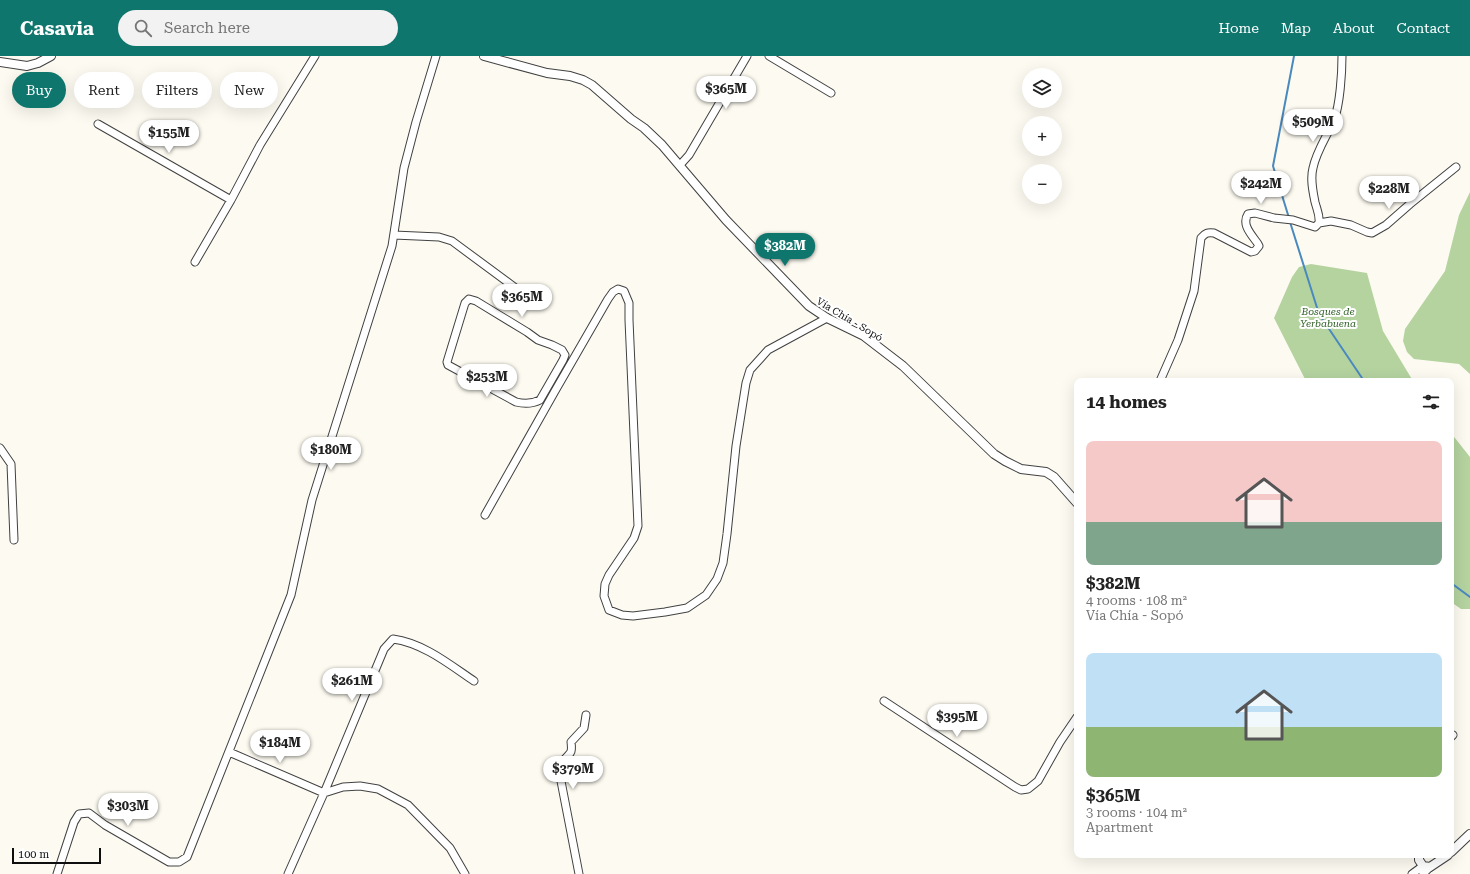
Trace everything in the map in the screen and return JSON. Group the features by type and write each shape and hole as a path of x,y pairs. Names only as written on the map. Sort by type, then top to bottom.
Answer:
{"street":[{"path":"0,62 27,66 38,63 51,56"},
{"path":"195,262 231,200 260,145 315,56"},
{"path":"57,874 74,822 79,814 84,813 88,813 105,825 169,862 179,862 186,858 291,595 312,500 392,246 404,168 436,56"},
{"name":"Vía Chía - Sopó","path":"484,56 547,73 570,76 583,80 592,85 631,119 644,128 680,165 704,195 809,306 827,318 864,336 903,366 994,454 1021,469 1046,472 1054,477 1074,500"},
{"path":"680,165 689,155 748,56"},
{"path":"769,56 830,93"},
{"path":"1319,223 1319,215 1315,202 1312,169 1314,161 1334,119 1338,106 1342,56"},
{"path":"98,124 231,200"},
{"path":"1161,378 1178,340 1194,291 1201,238 1208,232 1214,233 1251,252 1258,248 1258,244 1245,224 1245,219 1248,214 1255,213 1274,218 1293,220 1315,226 1319,223 1331,221 1351,225 1372,233 1386,225 1456,167"},
{"path":"394,235 439,237 452,241 525,295"},
{"path":"485,515 613,292 618,289 624,291 629,303 638,526 634,538 609,575 605,584 604,596 609,610 622,615 633,616 688,608 706,595 717,579 723,563 736,446 746,383 750,370 768,350 827,318"},
{"path":"469,299 476,301 538,340 562,350 565,355 547,386 540,400 534,403 521,404 448,365 447,362 465,303 469,299"},
{"path":"547,386 555,391"},
{"path":"0,448 11,464 14,540"},
{"path":"288,874 324,793 384,649 393,639 406,640 427,650 474,681"},
{"path":"884,701 1021,790 1028,789 1038,781 1060,742 1074,721"},
{"path":"579,874 560,776 563,761 570,755 572,742 584,728 586,715"},
{"path":"229,752 324,793 343,787 360,786 378,789 408,805 450,848 465,874"},
{"path":"1454,850 1468,839"},
{"path":"1419,858 1425,869"},
{"path":"1412,874 1425,869 1443,858"}],"green space":[{"path":"1470,192 1470,374 1459,364 1414,359 1407,352 1403,341 1405,329 1445,271 1459,215"},
{"name":"Bosques de Yerbabuena","path":"1311,264 1367,273 1383,331 1411,378 1304,378 1274,318 1292,277 1299,267"},
{"path":"1454,437 1470,457 1470,609 1461,609 1454,604"}],"waterway":[{"path":"1289,218 1273,166 1294,56"},
{"path":"1290,222 1319,314 1362,378"},
{"path":"1454,585 1470,597"}]}
